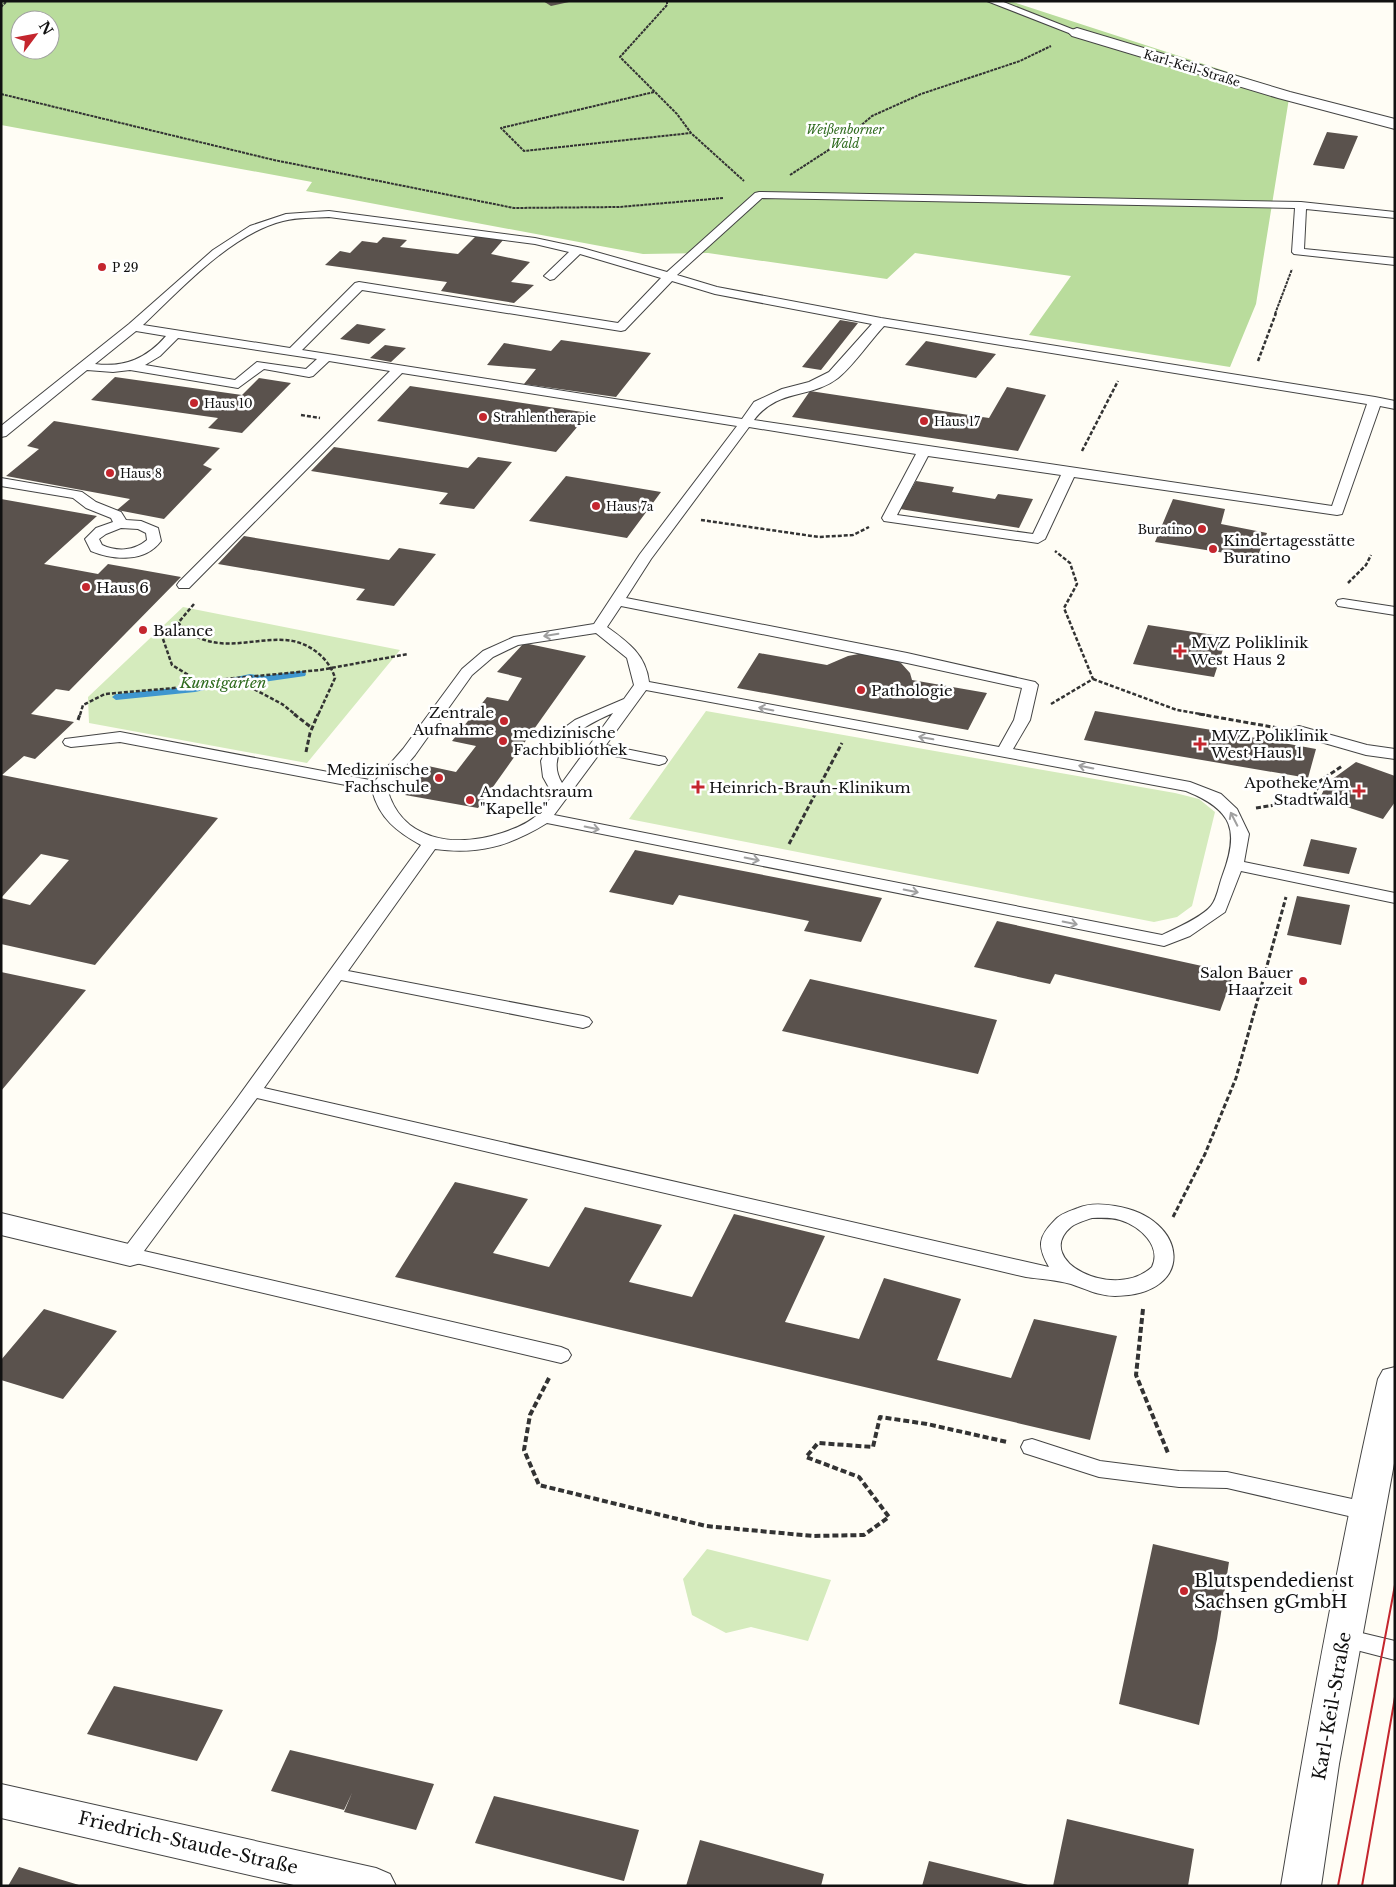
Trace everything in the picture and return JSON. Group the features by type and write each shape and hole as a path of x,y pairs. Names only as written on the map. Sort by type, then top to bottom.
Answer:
{"street":[{"name":"Karl-Keil-Straße","path":"1077,33 1301,100 1395,124"},
{"path":"1,1224 130,1255"},
{"name":"Karl-Keil-Straße","path":"1301,1886 1320,1764 1345,1638 1366,1511 1395,1379"},
{"name":"Friedrich-Staude-Straße","path":"1,1800 376,1886"}],"lane":[{"name":"Karl-Keil-Straße","path":"992,1 1077,33"},
{"path":"293,352 359,286 621,327 668,278 738,211 759,195 1301,205 1395,215"},
{"path":"1301,205 1298,252 1395,262"},
{"path":"3,438 177,287 240,236 272,221 298,215 328,214 534,241 578,250 668,278 763,295 881,322 1395,405"},
{"path":"550,276 578,250"},
{"path":"599,628 645,557 759,405 787,392 814,385 833,375 881,322"},
{"path":"133,327 924,451 1337,511 1375,401"},
{"path":"134,367 163,348 175,334"},
{"path":"85,366 108,370 134,367 238,384 261,365 309,373 327,357"},
{"path":"184,585 400,368"},
{"path":"924,451 889,518 1038,539 1069,473"},
{"path":"1,482 77,495 91,505 116,516 121,524"},
{"path":"1345,596 1395,611"},
{"path":"617,600 898,656 1030,685 1022,720 1004,752"},
{"path":"599,628 634,655 641,676 642,686 544,818 519,833 486,844 460,846 431,843 406,830 390,816 382,802 379,787 409,752 467,672 488,654 514,641 599,628"},
{"path":"544,818 1164,941 1184,932 1219,908 1235,866 1241,834 1231,812 1215,797 1190,787 642,686"},
{"path":"561,795 552,784 549,766 552,751 577,723 605,709 630,702"},
{"path":"1299,731 1366,750 1395,754"},
{"path":"71,742 120,737 379,787"},
{"path":"596,748 660,760"},
{"path":"431,843 252,1092 130,1255 561,1355"},
{"path":"1235,866 1395,898"},
{"path":"337,974 583,1022"},
{"path":"252,1092 1026,1270 1071,1278 1100,1289 1128,1289 1145,1284 1158,1274 1166,1254 1160,1236 1132,1216 1109,1211 1090,1211 1075,1215 1063,1222 1052,1234 1050,1244 1053,1258 1071,1278"},
{"path":"1032,1448 1098,1468 1179,1479 1227,1480 1366,1511"},
{"path":"1345,1638 1395,1651"}],"path":[{"path":"1,7 7,1"},
{"path":"667,1 667,5 620,57 677,114 691,133 759,195"},
{"path":"1,94 274,160 514,208 619,207 759,195 844,140 872,116 921,94 1020,61 1077,33"},
{"path":"654,92 501,128 524,151 691,133"},
{"path":"1251,382 1298,252"},
{"path":"1069,473 1129,361"},
{"path":"676,516 819,537 853,535 889,518"},
{"path":"1038,539 1070,563 1076,584 1064,608 1093,679 1177,710 1299,731"},
{"path":"1345,596 1347,584 1366,565 1371,555"},
{"path":"194,604 178,623 183,629 200,638 219,643 242,644 277,640 296,642 316,652 332,668 334,678 331,690 312,728 307,748 309,772"},
{"path":"163,639 172,665 203,684"},
{"path":"71,742 83,705 105,694 332,668 408,654"},
{"path":"232,678 282,704 312,728"},
{"path":"1022,720 1093,679"},
{"path":"779,865 851,726"},
{"path":"1231,812 1313,799 1320,781 1366,750"},
{"path":"1160,1236 1173,1217 1205,1154 1236,1078 1290,877"},
{"path":"1145,1284 1142,1341 1136,1375 1179,1479"},
{"path":"561,1355 530,1415 524,1450 539,1485 706,1526 813,1536 864,1535 889,1517 859,1477 806,1457 818,1443 873,1447 880,1417 927,1424 1032,1448"}],"green space":[{"name":"Weißenborner Wald","path":"1,1 1010,1 1290,92 1256,304 1230,367 1029,335 1071,276 915,253 887,279 708,253 643,254 306,191 312,182 1,125"},
{"name":"Kunstgarten","path":"183,607 400,650 307,763 89,723 88,697"},
{"path":"706,711 1175,793 1199,799 1215,812 1192,906 1177,917 1154,922 629,819"},
{"path":"707,1549 831,1580 808,1641 751,1627 726,1633 692,1615 683,1579"}],"building":[{"path":"543,1 569,1 569,2 551,6"},
{"path":"1327,132 1358,136 1344,169 1313,165"},
{"path":"476,236 504,239 491,254 530,262 511,282 534,285 514,303 441,291 447,282 325,265 340,251 350,253 362,241 377,243 383,237 407,240 400,247 458,254"},
{"path":"840,320 858,323 821,370 802,367"},
{"path":"357,324 386,329 369,344 340,339"},
{"path":"561,340 651,353 616,397 524,384 536,369 487,365 504,343 551,351"},
{"path":"926,341 996,354 976,378 905,365"},
{"path":"385,345 406,348 391,362 370,358"},
{"name":"Haus 10","path":"115,377 242,395 259,378 291,383 242,433 208,428 218,418 91,400"},
{"name":"Strahlentherapie","path":"410,386 589,413 556,452 377,421"},
{"name":"Haus 17","path":"1007,387 1046,395 1018,451 792,417 810,391 989,418"},
{"name":"Haus 8","path":"54,421 220,448 203,465 212,469 164,519 117,510 130,499 6,476 39,449 27,446"},
{"path":"334,447 468,468 478,457 512,462 474,509 439,504 448,493 311,471"},
{"name":"Haus 7a","path":"566,476 661,492 627,538 529,521"},
{"path":"916,481 954,487 952,492 995,499 998,494 1033,499 1019,528 900,509"},
{"path":"1,499 97,516 44,564 98,574 108,564 181,577 69,691 56,689 31,714 74,722 35,759 24,756 2,775 218,818 95,965 1,944 1,898","holes":["41,854 69,860 30,905 1,898"]},
{"name":"Buratino","path":"1173,499 1225,509 1221,524 1267,533 1257,558 1155,542"},
{"path":"244,536 389,560 399,548 436,554 394,606 356,600 365,589 218,564"},
{"name":"MVZ Poliklinik West Haus 2","path":"1148,625 1227,637 1214,677 1133,664"},
{"name":"Zentrale Aufnahme","path":"524,643 586,656 478,808 405,795 428,766 456,772 476,746 452,741 487,697 508,701 522,678 497,672"},
{"name":"Pathologie","path":"759,653 827,665 848,656 864,653 890,657 901,663 910,673 912,680 987,693 968,730 737,688"},
{"name":"MVZ Poliklinik West Haus 1","path":"1095,711 1316,749 1308,778 1084,740"},
{"path":"1356,762 1395,776 1395,802 1383,819 1320,798 1327,783"},
{"path":"1311,839 1357,848 1349,874 1303,866"},
{"path":"635,850 882,898 861,942 804,931 809,921 679,895 673,905 609,892"},
{"path":"1297,896 1350,905 1341,945 1287,935"},
{"path":"997,921 1234,973 1220,1011 1055,974 1050,984 974,967"},
{"path":"1,972 86,990 1,1091"},
{"path":"810,979 997,1020 978,1074 782,1031"},
{"path":"455,1182 528,1199 493,1253 549,1267 585,1207 662,1225 629,1282 692,1297 734,1214 825,1236 785,1322 859,1339 884,1278 961,1299 937,1360 1011,1378 1034,1319 1117,1336 1090,1440 395,1277"},
{"path":"44,1309 117,1331 63,1399 1,1380 1,1360"},
{"path":"1153,1544 1229,1562 1217,1639 1199,1725 1119,1704"},
{"path":"114,1686 223,1710 197,1761 87,1734"},
{"path":"290,1750 434,1784 416,1830 344,1812 352,1793 344,1810 271,1791"},
{"path":"494,1796 639,1830 624,1881 475,1843"},
{"path":"1067,1819 1194,1849 1188,1886 1053,1886"},
{"path":"700,1840 824,1874 821,1886 686,1886"},
{"path":"929,1861 1028,1885 1028,1886 922,1886"},
{"path":"19,1867 79,1885 79,1886 8,1886"}],"waterway":[{"path":"116,697 195,689 250,677 263,679 302,674"}],"tram line":[{"path":"1338,1886 1395,1585"},
{"path":"1362,1886 1395,1697"}],"place":[{"name":"P 29","path":"102,267"},
{"name":"Haus 10","path":"194,403"},
{"name":"Strahlentherapie","path":"483,417"},
{"name":"Haus 17","path":"924,421"},
{"name":"Haus 8","path":"110,473"},
{"name":"Haus 7a","path":"596,506"},
{"name":"Buratino","path":"1202,529"},
{"name":"Kindertagesstätte Buratino","path":"1213,549"},
{"name":"Haus 6","path":"86,587"},
{"name":"Balance","path":"143,630"},
{"name":"MVZ Poliklinik West Haus 2","path":"1180,651"},
{"name":"Pathologie","path":"861,690"},
{"name":"Zentrale Aufnahme","path":"504,721"},
{"name":"medizinische Fachbibliothek","path":"503,741"},
{"name":"MVZ Poliklinik West Haus 1","path":"1200,744"},
{"name":"Medizinische Fachschule","path":"439,778"},
{"name":"Heinrich-Braun-Klinikum","path":"698,787"},
{"name":"Apotheke Am Stadtwald","path":"1359,791"},
{"name":"Andachtsraum \"Kapelle\"","path":"470,800"},
{"name":"Salon Bauer Haarzeit","path":"1303,981"},
{"name":"Blutspendedienst Sachsen gGmbH","path":"1184,1591"}]}
